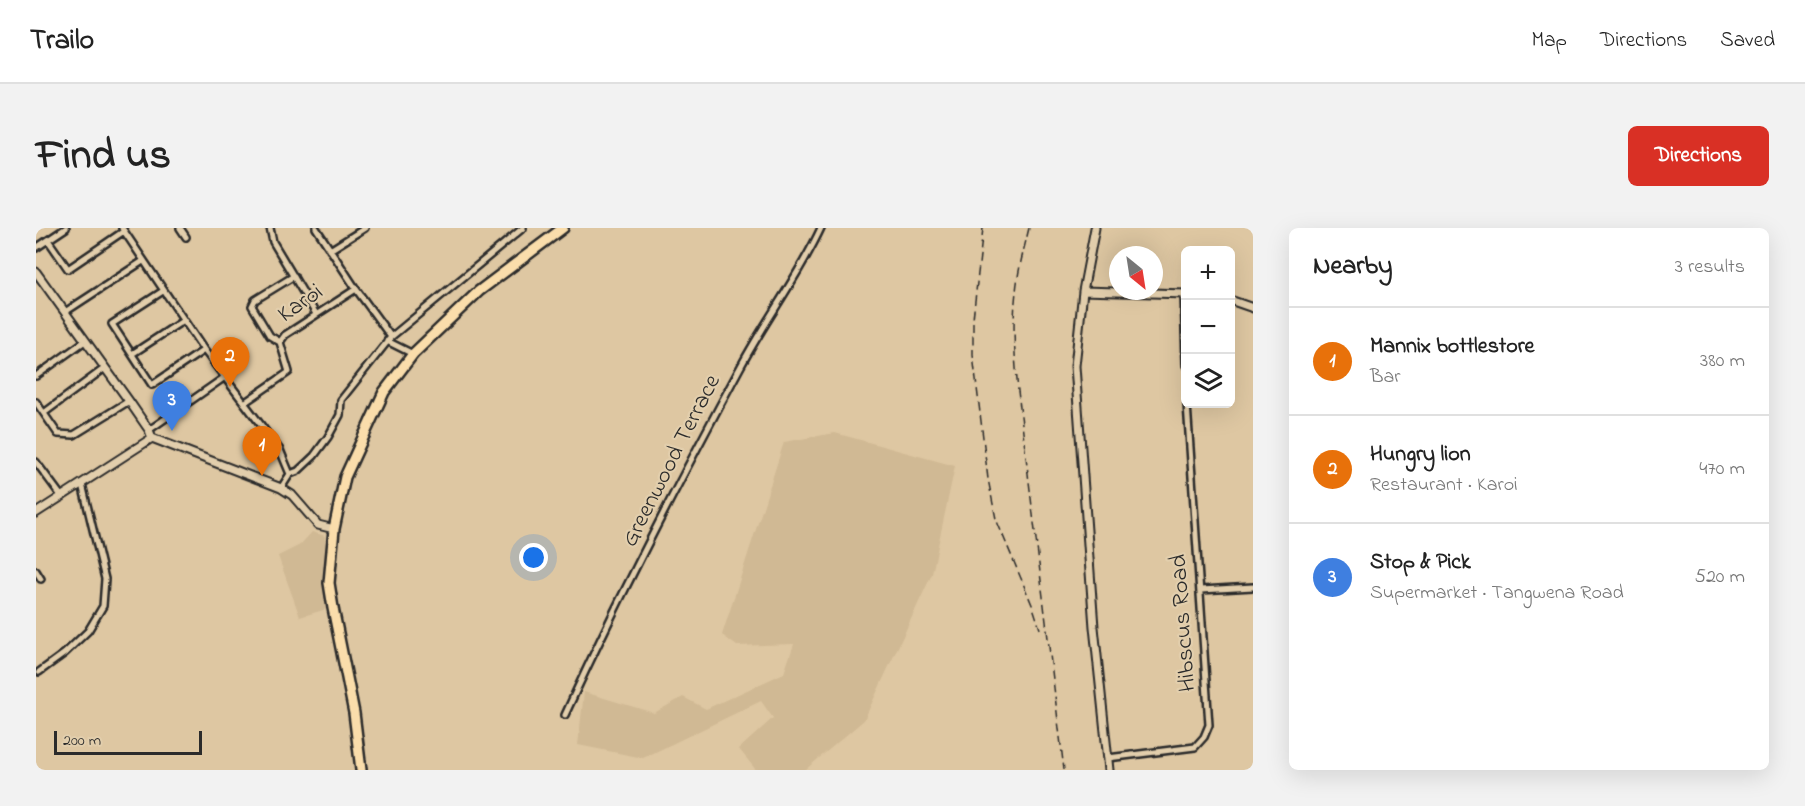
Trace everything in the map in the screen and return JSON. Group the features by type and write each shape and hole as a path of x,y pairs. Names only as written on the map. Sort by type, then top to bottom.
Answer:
{"main road":[{"path":"361,770 354,713 330,584 334,528 351,460 384,392 413,354 479,291 563,228"}],"street":[{"path":"36,249 66,228"},
{"path":"180,228 186,237"},
{"path":"270,228 273,242 316,314"},
{"path":"316,228 389,339 413,354"},
{"path":"330,250 365,228"},
{"path":"281,488 290,474 297,471 321,447 340,415 341,400 389,339 523,228"},
{"name":"Greenwood Terrace","path":"565,715 602,636 742,364 820,228"},
{"path":"1095,228 1083,291 1075,366 1094,627 1109,770"},
{"path":"48,240 68,269 123,229 204,350 280,450 290,474"},
{"path":"65,312 143,261"},
{"path":"36,272 38,281 65,312 150,434 281,488 292,495 318,525 334,528"},
{"path":"280,342 270,336 252,306 255,300 294,276"},
{"name":"Karoi","path":"244,404 289,372 280,342 285,335 356,289"},
{"path":"163,291 112,324 152,385 204,350"},
{"path":"1083,291 1181,294"},
{"path":"1185,300 1185,354"},
{"path":"1235,302 1253,308"},
{"path":"132,354 184,320"},
{"path":"36,375 85,341"},
{"path":"44,413 105,368"},
{"path":"36,513 82,484 225,377"},
{"path":"36,402 58,434 74,435 129,401"},
{"name":"Hibscus Road","path":"1107,758 1195,747 1204,737 1209,725 1186,408"},
{"path":"36,462 62,497"},
{"path":"39,672 88,631 104,606 105,579 82,484"},
{"path":"36,571 41,579"},
{"path":"1201,590 1253,587"}],"shaded area":[{"path":"835,433 955,466 932,574 864,720 805,770 756,770 739,749 773,718 761,701 643,758 578,745 584,692 654,713 683,697 706,709 784,673 794,644 737,646 722,635 784,442"},
{"path":"312,532 325,536 330,608 300,617 278,556 300,545"}],"railway":[{"path":"983,228 973,319 973,355 988,479 996,519 1040,629"},
{"path":"1029,228 1016,292 1015,354 1064,770"}],"place":[{"name":"Hungry lion","path":"230,387"},
{"name":"Stop & Pick","path":"172,431"},
{"name":"Mannix bottlestore","path":"262,476"}]}
